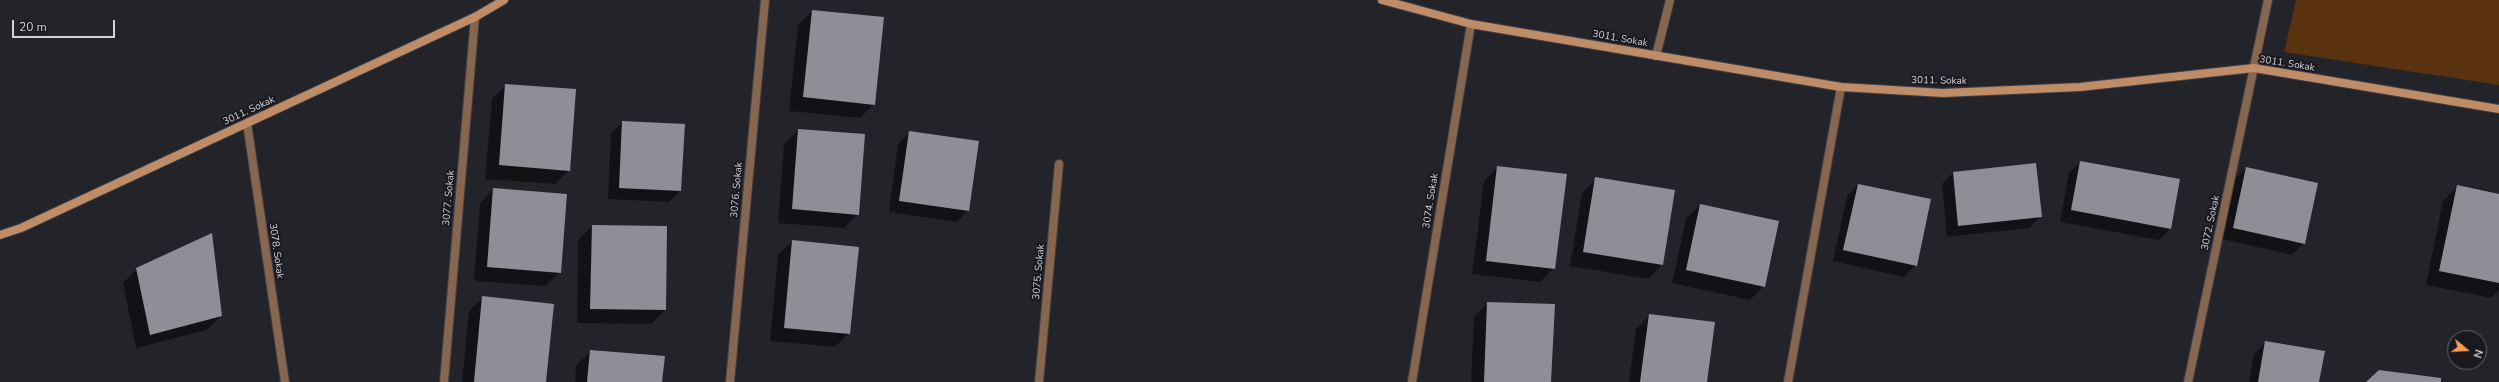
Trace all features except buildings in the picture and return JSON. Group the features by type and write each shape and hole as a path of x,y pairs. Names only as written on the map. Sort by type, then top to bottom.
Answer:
{"street":[{"name":"3011. Sokak","path":"0,235 20,228 475,17 504,0"},
{"name":"3076. Sokak","path":"730,382 765,0"},
{"name":"3011. Sokak","path":"1382,0 1471,24 1841,87 1943,93 2080,87 2254,68 2499,109"},
{"path":"1656,56 1670,0"},
{"name":"3072. Sokak","path":"2188,382 2268,0"},
{"name":"3077. Sokak","path":"444,382 475,17"},
{"name":"3074. Sokak","path":"1412,382 1471,24"},
{"path":"1788,382 1841,87"},
{"name":"3078. Sokak","path":"247,123 285,382"},
{"name":"3075. Sokak","path":"1039,382 1059,164"}],"shaded area":[{"path":"2296,0 2499,0 2499,85 2284,52"}]}
